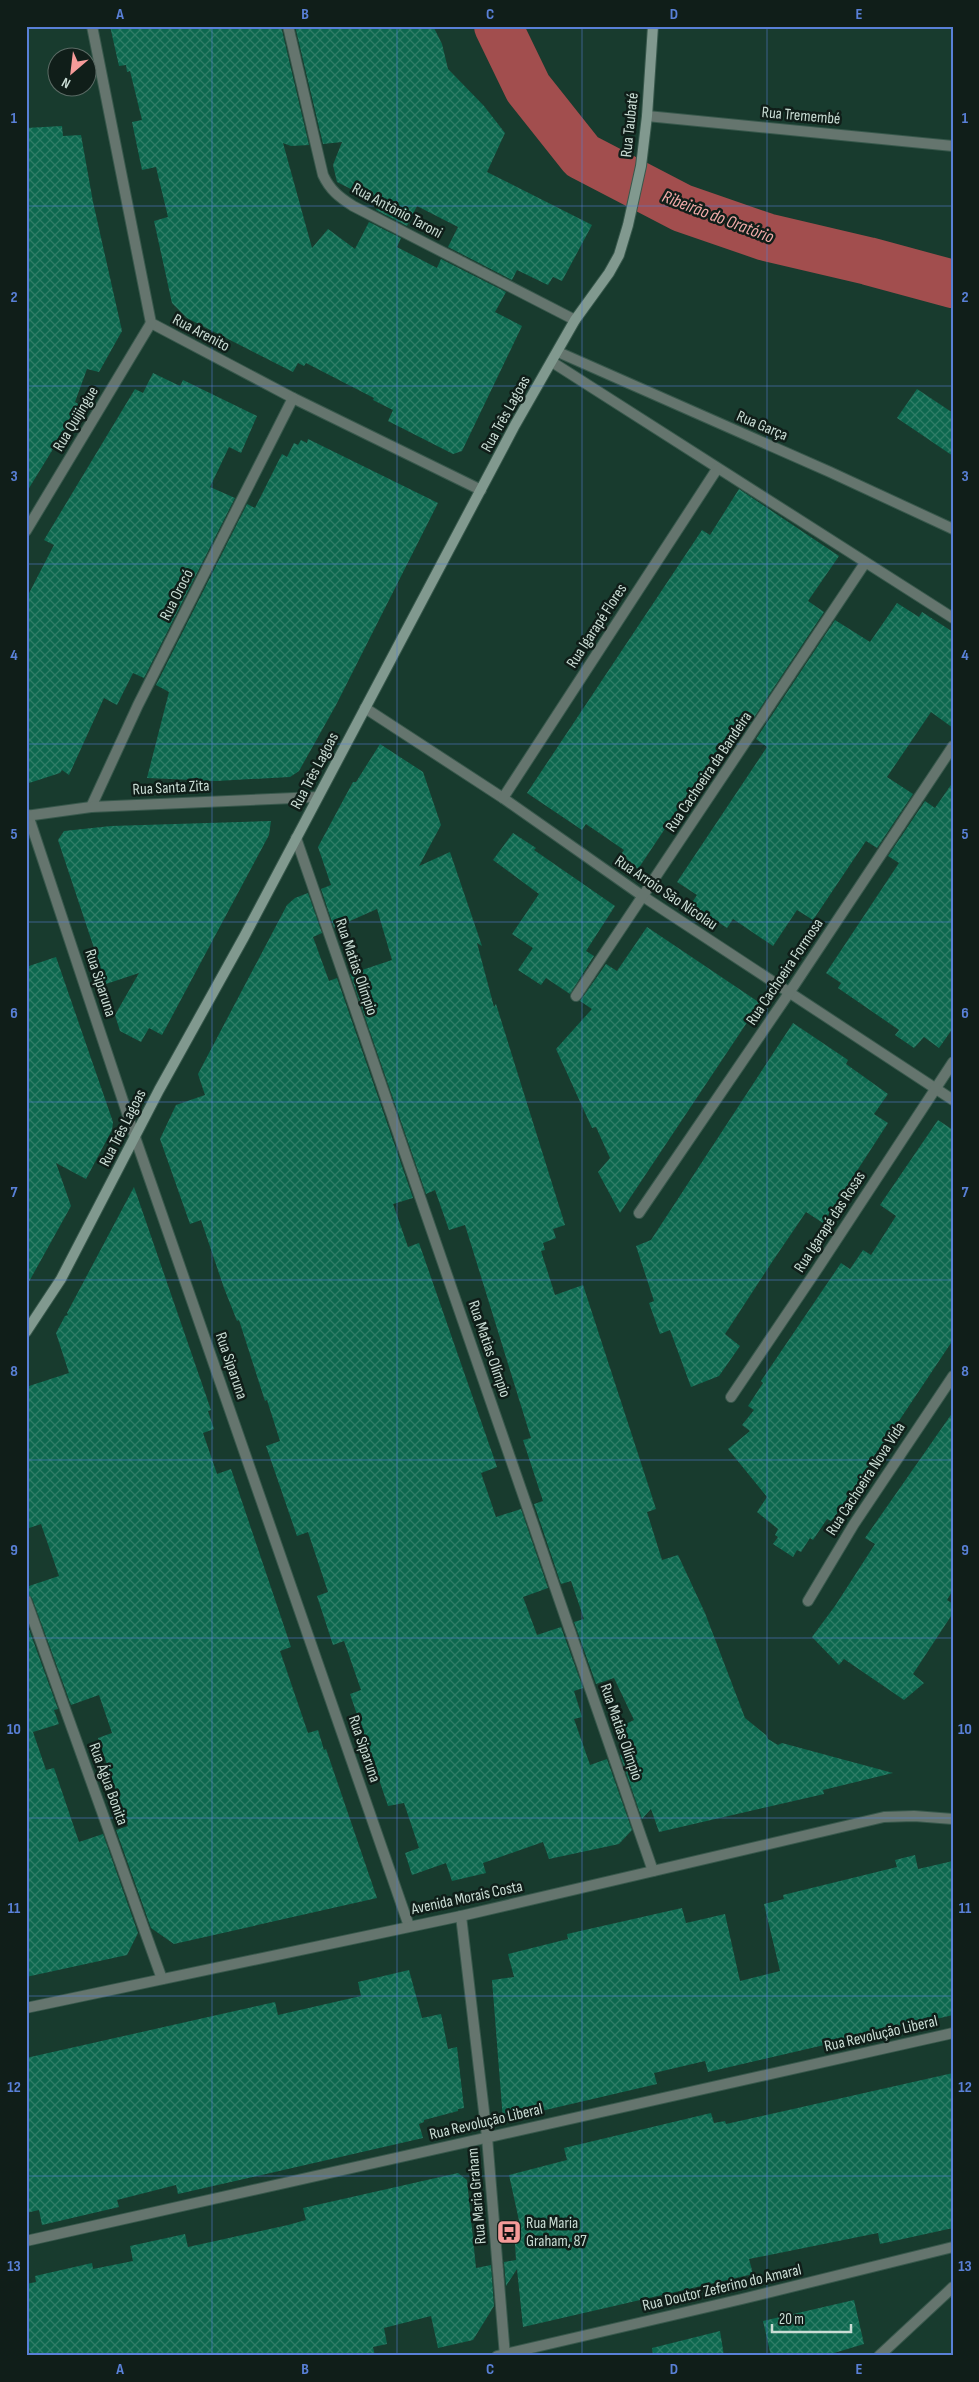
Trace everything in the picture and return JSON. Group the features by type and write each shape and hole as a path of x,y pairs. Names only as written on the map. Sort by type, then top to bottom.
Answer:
{"street":[{"name":"Rua Arenito","path":"92,26 151,322 293,398 481,490"},
{"name":"Rua Antônio Taroni","path":"288,26 323,175 328,186 338,196 353,206 575,320"},
{"name":"Rua Taubaté","path":"628,225 641,166 647,116 653,26"},
{"name":"Rua Tremembé","path":"647,116 953,146"},
{"name":"Rua Três Lagoas","path":"26,1332 61,1279 515,425 575,320 609,273 619,255 628,225"},
{"name":"Rua Quijingue","path":"26,531 151,322"},
{"name":"Rua Garça","path":"558,352 830,472 953,529"},
{"path":"552,362 953,618"},
{"name":"Rua Orocó","path":"91,808 138,706 293,398"},
{"name":"Rua Igarapé Flores","path":"503,798 717,469"},
{"name":"Rua Cachoeira da Bandeira","path":"576,996 644,897 865,563"},
{"name":"Rua Arroio São Nicolau","path":"366,708 503,798 644,897 953,1100"},
{"name":"Rua Cachoeira Formosa","path":"639,1213 790,993 953,746"},
{"name":"Rua Santa Zita","path":"27,815 91,808 318,797"},
{"name":"Rua Siparuna","path":"27,815 135,1137 409,1926"},
{"name":"Rua Matias Olímpio","path":"296,838 653,1870"},
{"name":"Rua Igarapé das Rosas","path":"730,1397 822,1262 953,1062"},
{"name":"Rua Cachoeira Nova Vida","path":"808,1600 854,1524 953,1376"},
{"name":"Rua Água Bonita","path":"26,1600 162,1979"},
{"name":"Avenida Morais Costa","path":"26,2008 462,1916 868,1821 914,1816 953,1819"},
{"name":"Rua Maria Graham","path":"462,1916 487,2137 502,2355"},
{"name":"Rua Revolução Liberal","path":"26,2241 953,2033"},
{"name":"Rua Doutor Zeferino do Amaral","path":"502,2355 953,2246"},
{"path":"879,2356 953,2287"}],"building":[{"path":"110,26 281,26 309,145 291,146 283,143 312,248 328,229 355,249 369,222 401,238 397,247 437,268 441,259 506,292 495,312 522,326 462,451 453,454 388,421 393,410 373,400 374,398 306,363 304,366 298,363 293,372 187,318 172,303 154,221 168,217 156,167 142,170 132,122 142,120 130,71 127,72 126,65 119,66"},
{"path":"295,26 433,26 442,44 448,69 484,106 505,133 487,172 592,225 562,281 553,277 548,285 517,270 512,280 448,247 458,227 417,206 407,226 376,210 379,203 337,182 333,165 342,142 323,144"},
{"path":"62,126 63,136 81,135 93,202 122,331 99,372 87,369 75,402 80,405 26,493 26,128"},
{"path":"153,373 180,386 183,380 257,416 241,453 229,447 210,487 235,498 144,678 133,673 117,705 104,698 69,775 62,770 60,773 26,784 26,599 54,545 44,540 135,389 143,393"},
{"path":"917,389 953,413 953,456 897,418"},
{"path":"308,439 438,503 336,705 299,771 290,777 216,781 147,778 169,692 156,685 247,504 255,508 282,454 287,457 294,443 298,445 301,440 307,443"},
{"path":"739,489 839,556 808,601 824,612 745,731 735,724 638,869 620,856 624,850 586,824 582,830 527,793 702,530 710,535"},
{"path":"897,603 919,617 922,612 953,632 953,728 931,712 887,777 913,794 877,848 866,841 813,920 797,910 773,946 733,919 727,928 691,904 697,895 677,882 767,747 756,739 835,620 870,642"},
{"path":"380,744 423,772 441,825 419,866 450,852 482,946 477,943 494,1007 496,1004 565,1225 553,1229 556,1238 543,1243 545,1250 541,1251 555,1295 583,1285 656,1509 647,1512 662,1560 678,1555 705,1613 745,1718 766,1735 768,1739 778,1745 782,1743 893,1773 823,1790 824,1794 659,1832 651,1809 642,1819 620,1755 631,1751 622,1726 634,1720 614,1678 596,1684 574,1622 584,1619 571,1581 561,1584 534,1504 543,1501 523,1440 531,1438 465,1225 449,1230 435,1190 426,1194 350,974 392,960 377,909 334,928 321,889 331,885 318,847 353,782 356,782"},
{"path":"953,782 953,1028 939,1048 924,1037 914,1048 895,1035 899,1030 838,988 841,983 826,973 899,863 888,856 925,801 935,808"},
{"path":"271,821 269,835 162,1035 149,1028 141,1042 120,1031 115,1015 139,973 106,984 58,840 64,831 111,826"},
{"path":"513,833 536,848 534,850 615,906 586,951 594,956 570,994 546,978 541,985 518,970 533,948 512,934 539,894 493,860"},
{"path":"308,893 322,933 313,937 329,981 337,978 413,1198 393,1204 408,1247 419,1243 497,1467 481,1473 496,1517 521,1509 548,1588 523,1597 537,1635 561,1627 583,1688 574,1691 582,1717 574,1719 590,1765 607,1759 632,1830 619,1844 549,1859 543,1842 483,1863 486,1873 452,1881 446,1863 412,1875 405,1853 419,1848 404,1803 388,1806 350,1694 361,1690 344,1641 333,1645 317,1596 328,1592 308,1532 297,1536 266,1446 280,1441 267,1400 265,1401 239,1320 237,1321 224,1288 201,1220 190,1224 160,1139 176,1105 205,1095 198,1074 287,905 295,898"},
{"path":"647,927 760,1003 620,1213 598,1172 610,1158 596,1127 592,1128 556,1049 592,1009 580,1001 606,964 617,971"},
{"path":"56,957 113,1122 112,1130 86,1179 56,1163 71,1206 26,1287 26,967"},
{"path":"793,1023 848,1060 846,1064 888,1094 874,1114 888,1123 823,1223 806,1212 772,1262 725,1334 740,1346 719,1376 691,1387 670,1330 660,1334 649,1303 654,1301 636,1246 651,1240"},
{"path":"938,1120 953,1130 953,1340 834,1518 831,1521 827,1519 813,1540 810,1538 801,1552 797,1550 793,1557 773,1544 778,1537 775,1535 778,1529 757,1512 767,1497 728,1449 750,1431 742,1425 754,1410 748,1406 763,1383 761,1381 841,1263 850,1269 863,1250 871,1255 896,1216 880,1205"},
{"path":"134,1187 211,1410 208,1411 214,1429 203,1433 217,1474 231,1469 291,1647 280,1651 308,1733 318,1730 324,1750 326,1749 377,1898 174,1944 151,1928 116,1830 128,1826 98,1738 112,1733 99,1695 71,1705 32,1598 26,1593 26,1587 59,1576 41,1524 26,1529 26,1387 69,1373 56,1333 65,1316 68,1315 67,1313"},
{"path":"953,1412 953,1590 947,1600 953,1604 953,1613 913,1674 924,1683 904,1700 844,1659 839,1665 812,1637 835,1606 875,1544 865,1538"},
{"path":"26,1621 58,1709 54,1710 59,1724 33,1732 46,1770 54,1768 79,1842 103,1834 138,1933 127,1955 26,1977"},
{"path":"915,1855 918,1869 953,1861 953,2015 708,2072 705,2061 654,2073 657,2084 503,2120 492,1980 514,1977 508,1954 568,1939 567,1934 682,1908 686,1923 725,1914 740,1981 780,1971 764,1904 784,1899 783,1895 897,1867 895,1860"},
{"path":"409,1970 422,2018 441,2014 448,2049 457,2047 464,2108 424,2120 424,2122 419,2124 423,2138 178,2194 176,2185 117,2200 119,2207 42,2225 39,2210 26,2213 26,2058 275,2002 278,2015 361,1996 358,1982"},
{"path":"953,2073 953,2228 880,2244 878,2233 749,2259 753,2274 523,2327 517,2269 506,2286 504,2262 516,2260 515,2244 518,2243 514,2227 520,2225 509,2175 567,2160 564,2148 711,2113 714,2123 725,2121 726,2124"},
{"path":"458,2173 467,2180 476,2268 491,2265 494,2306 473,2340 438,2348 431,2316 384,2328 387,2344 373,2347 375,2356 209,2356 208,2353 194,2356 31,2356 26,2336 26,2284 36,2282 35,2276 92,2263 93,2269 133,2261 130,2246 185,2234 188,2247 288,2225 306,2220 303,2208"},
{"path":"854,2300 864,2344 824,2356 771,2356 763,2321"},
{"path":"720,2331 724,2356 653,2356 652,2348"}],"waterway":[{"name":"Ribeirão do Oratório","path":"498,26 528,88 582,156 682,208 766,237 868,261 953,284"}],"place":[{"name":"Rua Maria Graham, 87","path":"509,2232"}]}
